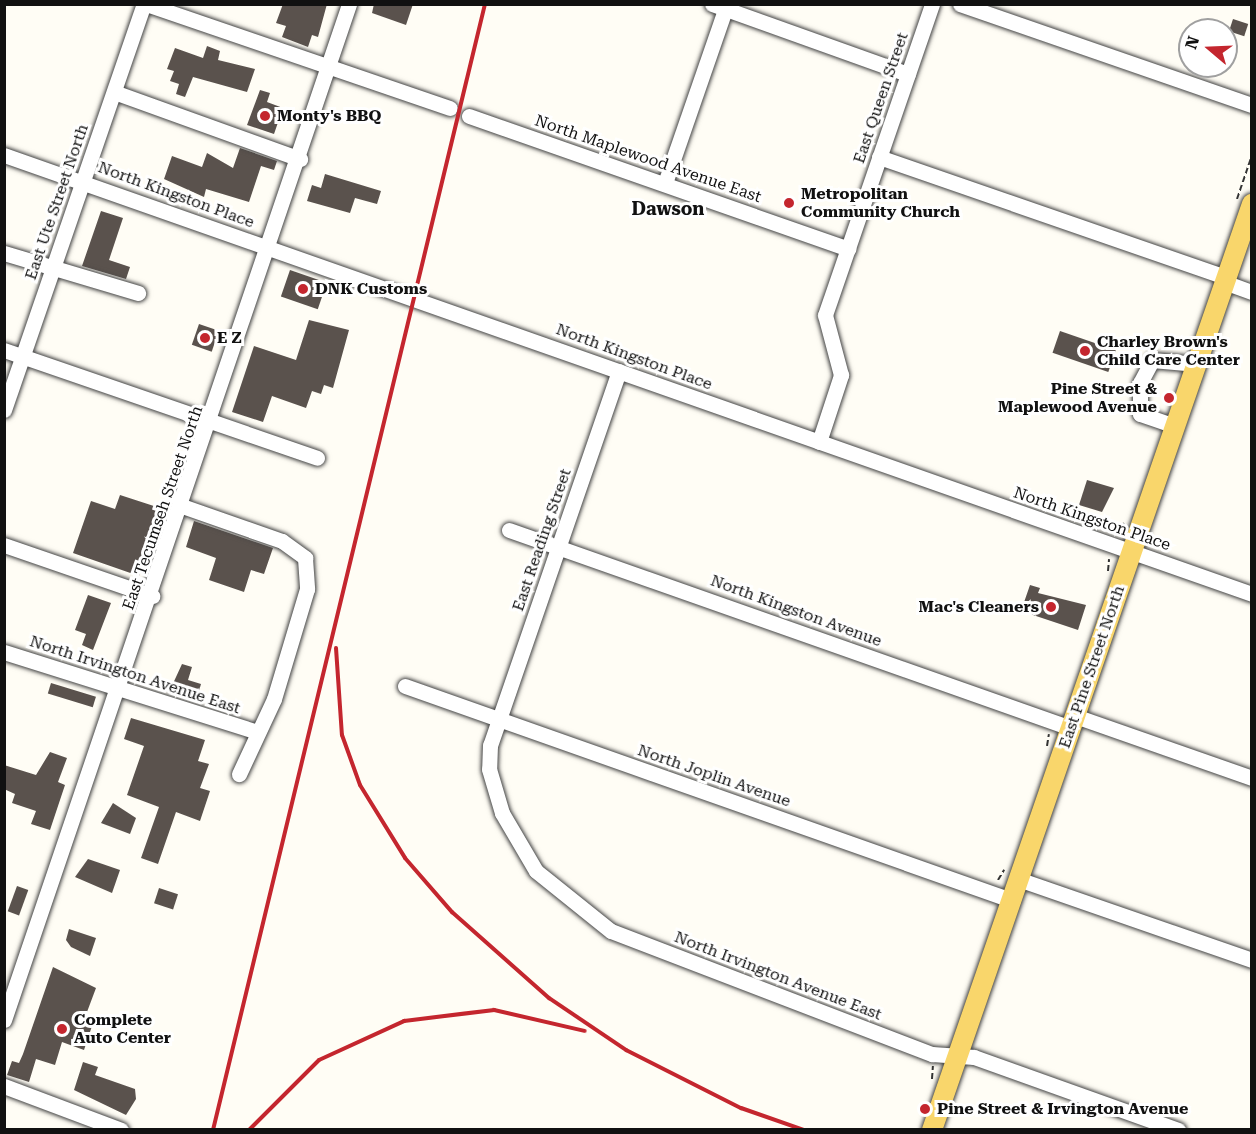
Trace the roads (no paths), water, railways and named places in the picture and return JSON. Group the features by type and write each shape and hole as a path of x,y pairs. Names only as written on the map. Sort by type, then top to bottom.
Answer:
{"main road":[{"name":"East Pine Street North","path":"932,1130 1225,280 1248,226 1251,204"}],"street":[{"path":"145,4 450,108"},
{"name":"East Ute Street North","path":"4,411 145,4"},
{"name":"East Tecumseh Street North","path":"4,1020 152,596 332,68 349,4"},
{"name":"East Queen Street","path":"819,442 841,375 824,320 932,4"},
{"path":"960,4 1251,105"},
{"path":"665,183 722,6 908,74"},
{"path":"114,92 300,159"},
{"name":"North Maplewood Avenue East","path":"469,116 848,249"},
{"name":"North Kingston Place","path":"4,154 1251,594"},
{"path":"879,158 1225,280 1251,292"},
{"path":"4,253 138,293"},
{"path":"4,351 317,458"},
{"path":"1175,426 1140,414 1140,383 1152,360 1197,364"},
{"name":"East Reading Street","path":"496,720 559,546 618,371"},
{"path":"182,506 282,541 305,558 307,589 274,699 254,731 238,774"},
{"name":"North Kingston Avenue","path":"509,530 1073,722 1251,778"},
{"path":"4,545 152,596"},
{"name":"North Irvington Avenue East","path":"4,652 254,731"},
{"name":"North Joplin Avenue","path":"405,686 1011,900"},
{"name":"North Irvington Avenue East","path":"496,720 489,769 502,813 536,871 590,918 937,1055 974,1057 1178,1130"},
{"path":"1018,879 1251,960"},
{"path":"4,1086 121,1130"}],"railway":[{"path":"213,1130 485,4"},
{"path":"336,648 342,735 360,785 405,858 452,912 549,998 626,1050 741,1108 804,1130"},
{"path":"249,1130 319,1060 404,1021 494,1010 585,1031"}],"place":[{"name":"Monty's BBQ","path":"265,116"},
{"name":"Metropolitan Community Church","path":"789,203"},
{"name":"DNK Customs","path":"303,289"},
{"name":"E Z","path":"205,338"},
{"name":"Charley Brown's Child Care Center","path":"1085,351"},
{"name":"Pine Street & Maplewood Avenue","path":"1169,398"},
{"name":"Mac's Cleaners","path":"1051,607"},
{"name":"Complete Auto Center","path":"62,1029"},
{"name":"Pine Street & Irvington Avenue","path":"925,1109"}],"district":[{"name":"Dawson","path":"668,209"}]}
